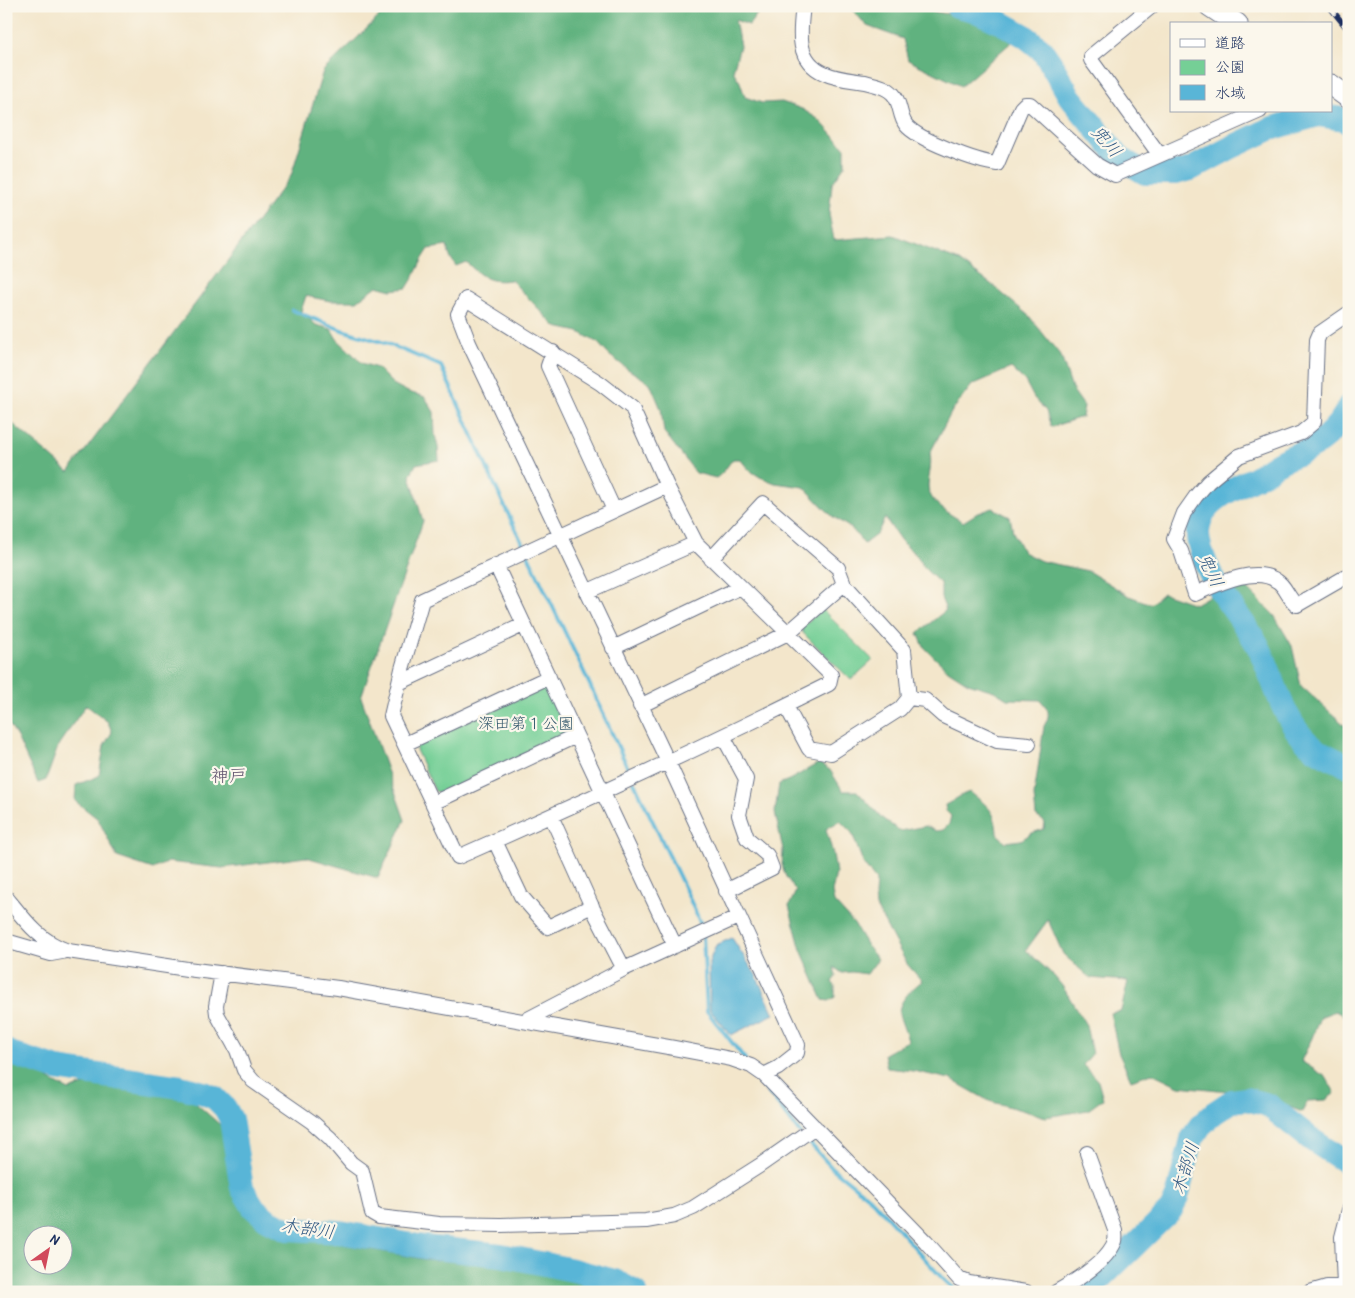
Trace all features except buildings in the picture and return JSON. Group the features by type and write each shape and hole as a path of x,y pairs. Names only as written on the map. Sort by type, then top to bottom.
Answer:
{"highway":[{"path":"1210,6 1234,22"},
{"path":"1332,86 1349,98"}],"street":[{"path":"803,6 799,31 801,45 805,56 811,64 824,73 881,86 894,94 905,124 915,134 964,154 997,164 1021,108 1025,104 1030,104 1097,165 1115,175 1258,112"},
{"path":"1152,6 1091,56 1091,60 1159,154"},
{"path":"667,486 614,510 559,536 496,565 422,600 391,716 458,857 551,816 668,762 786,706 829,684 831,675 696,543 667,486 632,408 600,383 553,352 466,299 458,314 473,352 559,536 668,762 798,1045 797,1053 778,1068 764,1075"},
{"path":"1349,313 1320,333 1317,340 1314,422 1301,433 1239,456 1208,482 1196,496 1184,514 1174,539 1181,551 1195,594 1231,579 1247,576 1264,576 1278,581 1297,605 1349,575"},
{"path":"553,352 548,366 614,510"},
{"path":"711,559 763,503 838,568 844,584 904,650 909,698 900,709 831,753 809,749 786,706"},
{"path":"586,592 696,543"},
{"path":"496,565 675,946"},
{"path":"640,706 788,632 844,584"},
{"path":"613,648 741,587"},
{"path":"399,683 523,625"},
{"path":"405,744 549,677"},
{"path":"909,698 925,700 944,716 997,741 1029,744"},
{"path":"433,803 576,736"},
{"path":"723,736 746,778 739,815 747,838 767,855 772,868 726,891"},
{"path":"551,816 592,906 624,969"},
{"path":"495,841 521,896 548,927 592,906"},
{"path":"6,897 39,935 51,944 68,951 187,969 338,988 731,1059 751,1066 764,1075 815,1127 959,1279 969,1283 1026,1292"},
{"path":"524,1021 624,969 738,917"},
{"path":"6,941 51,954 68,951"},
{"path":"222,973 216,1014 237,1050 244,1070 253,1081 312,1122 330,1138 351,1163 362,1171 372,1213 379,1217 439,1224 501,1225 655,1220 674,1216 693,1208 759,1166 815,1127"},
{"path":"1056,1292 1092,1268 1107,1253 1116,1239 1115,1230 1087,1153"},
{"path":"1310,1292 1346,1286 1342,1238 1349,1210"}],"green space":[{"path":"390,6 756,6 757,14 749,25 735,20 740,46 733,71 740,82 745,97 762,103 782,102 802,109 818,119 845,148 845,165 832,184 829,214 834,240 893,235 959,261 991,284 1029,316 1061,356 1072,389 1084,406 1082,417 1051,427 1046,411 1034,398 1025,381 1011,368 972,385 952,411 930,453 929,491 936,503 963,522 976,514 993,508 1010,517 1013,532 1023,552 1041,561 1088,571 1129,596 1151,604 1163,593 1195,604 1230,584 1248,589 1274,615 1292,646 1301,686 1349,729 1349,1018 1335,1011 1320,1017 1301,1061 1326,1077 1335,1093 1326,1100 1308,1101 1302,1112 1258,1094 1179,1086 1152,1073 1131,1080 1119,1054 1110,1013 1121,1011 1128,981 1090,978 1063,954 1048,920 1026,950 1063,987 1086,1025 1092,1054 1083,1065 1098,1081 1103,1099 1088,1110 1046,1117 989,1101 950,1079 913,1071 887,1068 884,1054 908,1041 899,1014 901,1004 922,981 907,964 876,907 876,880 864,865 852,833 840,821 826,829 836,873 832,892 834,902 854,924 869,949 878,959 867,974 842,973 834,967 836,976 832,982 835,986 835,997 829,1001 823,1000 801,950 789,906 796,891 786,877 782,866 783,850 775,812 779,784 819,763 830,770 843,791 857,791 883,819 900,831 926,826 936,831 943,830 949,824 951,816 946,811 945,805 970,792 990,809 995,819 997,834 1006,842 1021,840 1032,833 1044,829 1045,822 1036,816 1034,796 1044,726 1048,718 1047,709 1040,700 1007,699 994,691 968,683 948,670 924,647 918,633 946,610 941,598 941,584 924,568 917,556 901,541 885,518 877,534 864,544 852,529 832,516 804,487 775,483 760,477 749,470 740,459 733,459 716,478 696,473 664,432 661,409 650,383 609,355 598,343 579,332 556,327 511,280 497,281 486,278 466,262 456,266 450,257 447,246 429,249 407,288 392,290 377,286 357,301 330,301 306,296 301,311 316,325 331,329 337,339 362,363 377,368 393,384 408,392 425,397 434,412 439,460 416,464 410,476 423,521 361,697 405,820 378,878 306,857 222,868 168,862 153,869 117,857 98,819 75,801 76,785 99,776 104,746 112,732 108,722 86,705 59,744 46,780 38,783 17,737 6,720 6,418 69,472 291,176 323,71"},
{"path":"849,6 928,6 930,11 971,18 992,25 1014,40 961,86 908,60 903,39 867,26"},
{"path":"822,609 873,660 851,680 803,633 802,627"},
{"name":"深田第１公園","path":"541,686 547,690 565,730 565,735 441,793 435,791 416,750 417,744"},
{"path":"6,1054 28,1063 50,1080 69,1090 105,1078 182,1091 226,1130 243,1149 243,1180 249,1210 262,1225 281,1237 332,1242 423,1259 495,1265 561,1278 605,1292 6,1292"}],"water":[{"path":"732,938 756,975 774,1014 731,1035 710,1010 709,962 716,945"}],"waterway":[{"name":"兜川","path":"957,6 974,10 1000,22 1025,36 1041,49 1070,97 1120,158 1145,173 1176,173 1191,169 1270,129 1318,115 1343,119 1349,123"},
{"path":"292,310 342,330 388,344 441,366 502,501 631,775"},
{"name":"兜川","path":"1349,406 1332,431 1314,446 1234,488 1212,503 1204,512 1199,523 1198,535 1201,550 1212,576 1257,644 1291,722 1299,734 1313,748 1349,766"},
{"path":"634,782 703,929"},
{"path":"703,936 707,1011 745,1059"},
{"name":"木部川","path":"6,1051 57,1069 181,1087 215,1098 225,1108 231,1119 242,1188 254,1208 268,1220 287,1229 340,1232 424,1247 501,1255 615,1281 635,1292"},
{"path":"755,1075 800,1133"},
{"name":"木部川","path":"1085,1292 1171,1210 1177,1197 1192,1139 1200,1126 1214,1113 1232,1101 1246,1099 1268,1105 1312,1140 1349,1164"},
{"path":"805,1138 832,1168 873,1201 942,1278 958,1292"}],"railway":[{"path":"1329,6 1349,31"}],"district":[{"name":"神戸","path":"229,775"}]}
